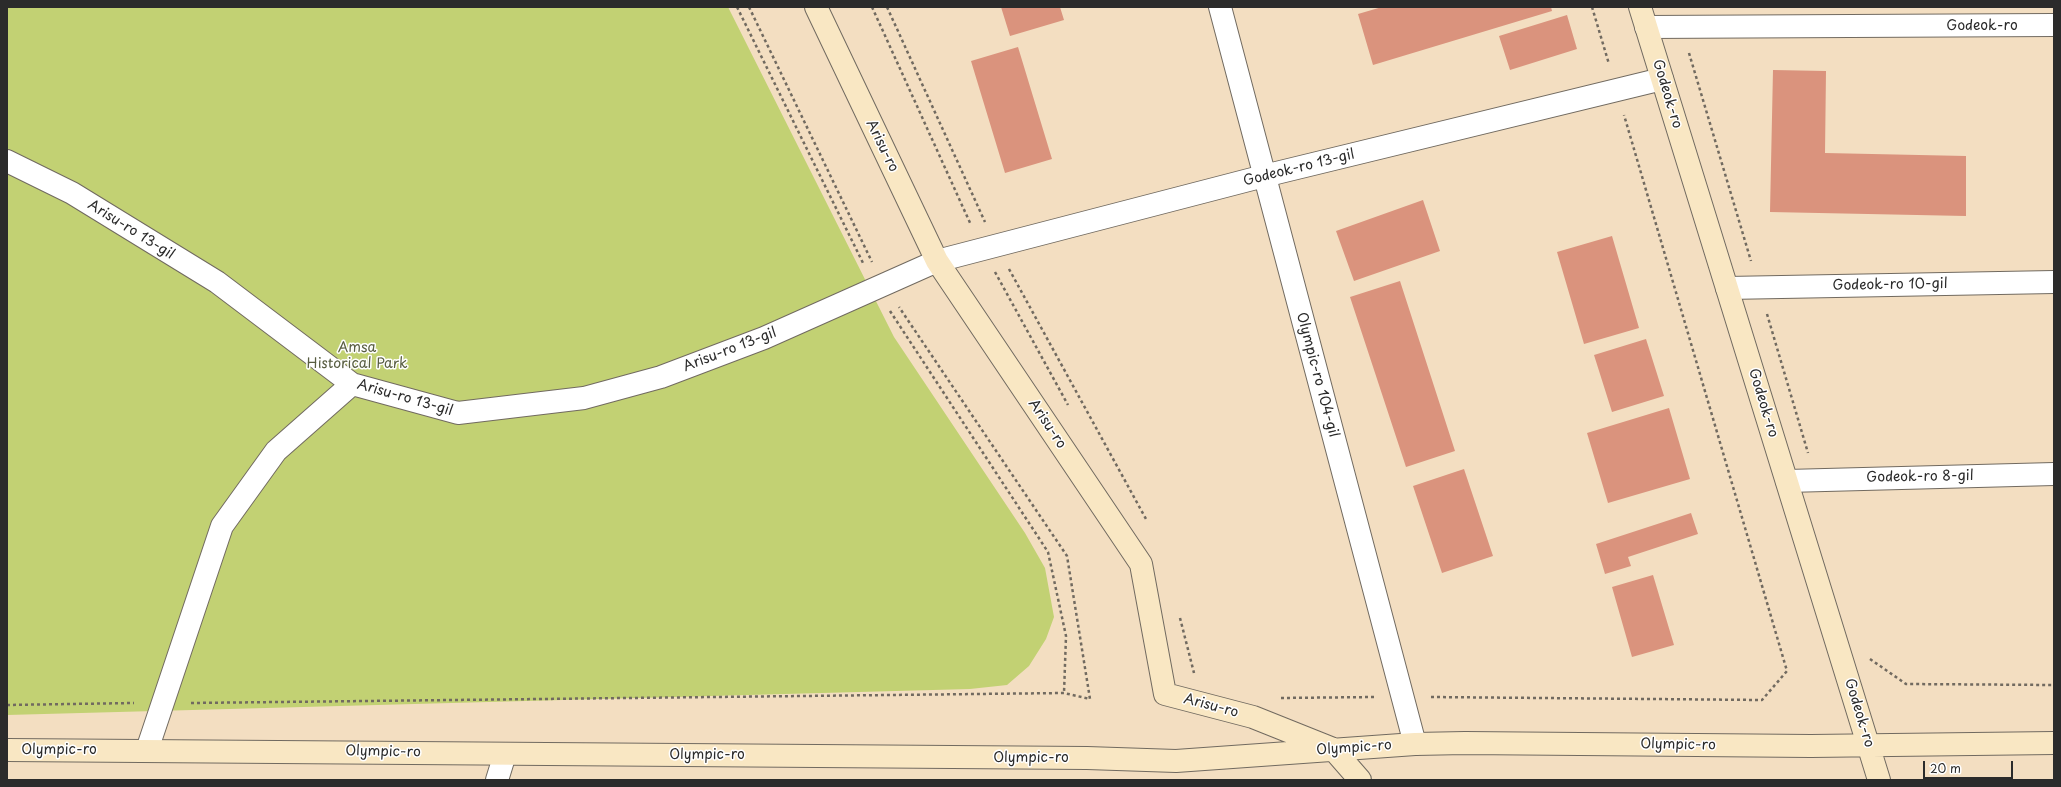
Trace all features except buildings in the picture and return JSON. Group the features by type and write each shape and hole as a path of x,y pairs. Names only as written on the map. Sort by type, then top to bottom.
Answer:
{"main road":[{"name":"Arisu-ro","path":"816,7 937,261 1141,564 1165,694 1253,717 1333,749"},
{"name":"Godeok-ro","path":"1643,17 1870,746 1879,780"},
{"name":"Olympic-ro","path":"7,750 147,750 1176,761 1415,744 1870,746 2054,742"},
{"path":"1333,749 1360,780"}],"street":[{"name":"Olympic-ro 104-gil","path":"1220,7 1415,744"},
{"name":"Godeok-ro","path":"1643,17 1681,27 2054,25"},
{"name":"Godeok-ro 13-gil","path":"937,261 1264,176 1662,79"},
{"name":"Arisu-ro 13-gil","path":"7,161 72,193 216,282 352,384 458,413 584,398 661,377 764,338 937,261"},
{"name":"Godeok-ro 10-gil","path":"1727,288 2054,282"},
{"path":"147,750 222,526 276,451 352,384"},
{"name":"Godeok-ro 8-gil","path":"1787,480 2054,474"},
{"path":"497,780 505,754"}],"path":[{"path":"738,7 879,286 1048,552 1066,636 1064,693"},
{"path":"7,704 1064,693 1090,699 1067,556 879,286 749,7"},
{"path":"872,7 989,247 1072,410"},
{"path":"887,7 989,247 1147,521"},
{"path":"1277,698 1402,697 1762,700 1787,671 1592,7"},
{"path":"1681,27 1816,479"},
{"path":"1180,615 1194,674"},
{"path":"1869,658 1906,684 2054,685"},
{"path":"1188,671 1200,677"}],"green space":[{"name":"Amsa Historical Park","path":"7,7 728,7 894,337 1025,533 1045,568 1054,617 1046,639 1029,666 1007,685 970,689 7,715"}]}
